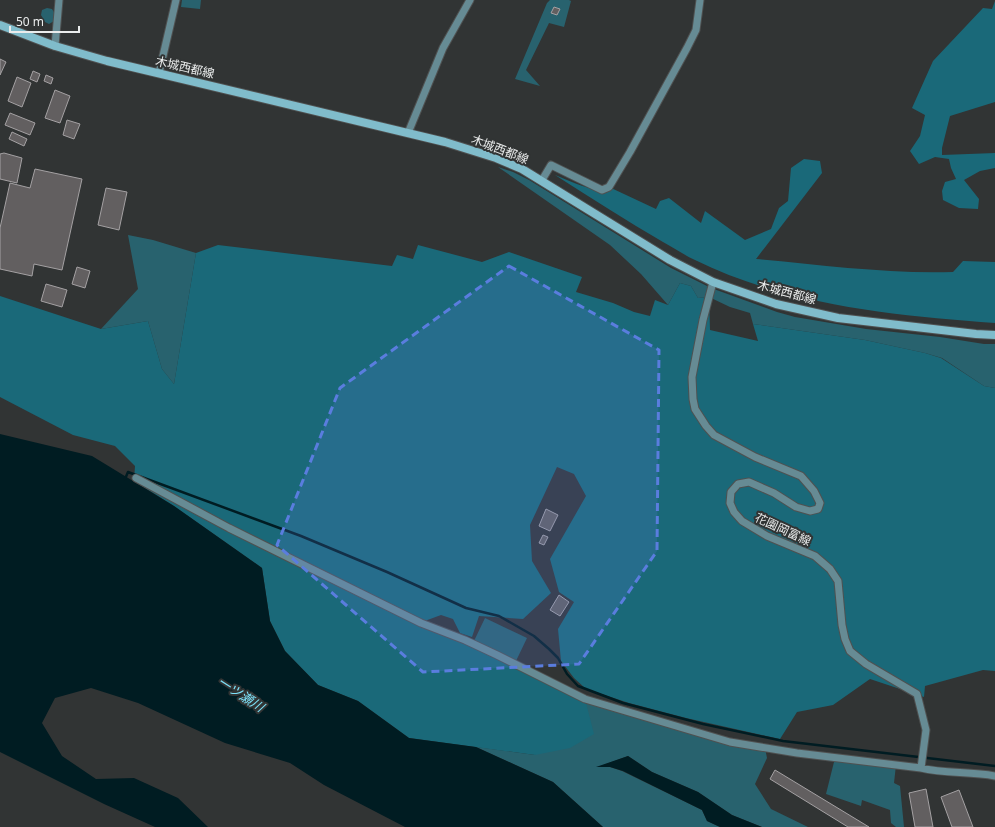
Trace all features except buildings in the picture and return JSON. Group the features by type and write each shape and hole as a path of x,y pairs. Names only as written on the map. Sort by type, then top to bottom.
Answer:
{"main road":[{"name":"木城西都線","path":"0,25 55,46 107,61 445,142 496,158 522,169 542,180 670,260 713,282 776,304 838,318 995,335"}],"street":[{"path":"55,46 59,0"},
{"path":"160,74 176,0"},
{"path":"408,133 443,48 470,0"},
{"path":"542,180 551,165 602,190 609,187 630,152 696,30 700,0"},
{"name":"花園岡富線","path":"713,282 703,320 692,377 695,409 714,435 755,457 801,476 814,491 820,503 818,509 810,511 796,508 774,493 749,482 738,484 731,492 730,503 734,512 742,521 767,536 815,556 830,568 838,581 842,625 845,639 850,651 866,664 917,694 926,730 921,768"},
{"path":"136,478 229,528 421,623 465,640 585,699 730,742 797,753 921,768 934,771 981,773 995,776"}],"highlighted area":[{"path":"509,266 659,350 657,551 579,664 423,672 277,545 340,388"}],"shaded area":[{"path":"182,0 201,0 200,9 181,7"},
{"path":"550,0 571,1 564,27 549,23 526,70 540,86 515,79 547,3"},
{"path":"995,1 995,102 950,116 942,148 942,155 995,153 995,168 980,171 964,180 979,199 978,209 959,208 943,200 942,191 945,182 956,179 949,159 935,157 919,164 910,151 920,136 925,115 912,108 933,61 983,8 992,9"},
{"path":"47,8 52,9 55,14 54,21 49,24 45,22 41,15 42,10"},
{"path":"804,159 820,161 822,173 756,259 904,272 953,272 963,261 995,262 995,323 919,317 880,312 804,298 766,288 730,275 687,256 622,218 555,175 589,188 603,189 609,187 656,209 660,201 669,198 701,223 705,211 745,240 771,229 779,208 788,201 791,168"},
{"path":"498,167 529,180 671,268 711,288 777,312 795,317 866,329 940,337 984,344 995,344 995,388 984,386 942,358 925,353 865,340 753,324 750,313 730,307 709,297 698,298 691,286 680,283 668,305 641,274 610,245"},
{"path":"128,235 153,240 196,253 174,384 162,369 148,321 101,329 138,289"},
{"path":"218,245 392,266 397,255 413,259 418,245 482,262 509,252 582,277 576,292 650,316 655,300 668,305 680,283 691,286 698,298 709,297 710,330 758,341 753,324 865,340 941,358 984,386 995,388 995,671 983,670 925,686 924,697 870,679 833,705 797,712 780,739 686,718 629,703 586,689 574,678 561,661 558,629 574,602 559,592 550,559 586,496 574,474 557,467 530,525 532,561 551,593 523,619 479,616 472,637 460,633 453,619 441,615 422,622 585,699 594,734 570,748 535,755 409,738 358,701 318,685 285,651 270,621 262,568 174,506 134,481 135,466 115,446 73,435 0,397 0,296 101,329 148,321 162,369 174,384 196,253"},
{"path":"485,618 527,638 516,661 474,641"},
{"path":"585,699 765,748 767,758 755,784 771,809 808,827 762,827 732,815 698,792 652,772 628,756 598,767 610,767 622,771 702,810 707,821 720,827 603,827 553,782 476,747 535,755"},
{"path":"835,758 896,765 894,783 900,786 904,827 896,827 891,823 890,810 862,800 861,806 826,794"}],"water":[{"name":"一ツ瀬川","path":"0,434 92,456 174,506 262,568 270,621 285,651 318,685 358,701 409,738 476,747 553,782 603,827 405,827 324,785 290,763 225,743 138,703 91,688 55,698 42,723 62,756 96,779 134,778 178,798 208,827 155,827 104,804 0,752"},
{"path":"628,756 652,772 698,792 732,815 762,827 720,827 707,821 702,810 623,771 610,767 596,767"}],"waterway":[{"path":"125,479 128,472 301,536 387,572 466,608 499,616 534,636 549,649 558,658 567,674 578,686 623,703 703,724 783,741 995,766"}]}
